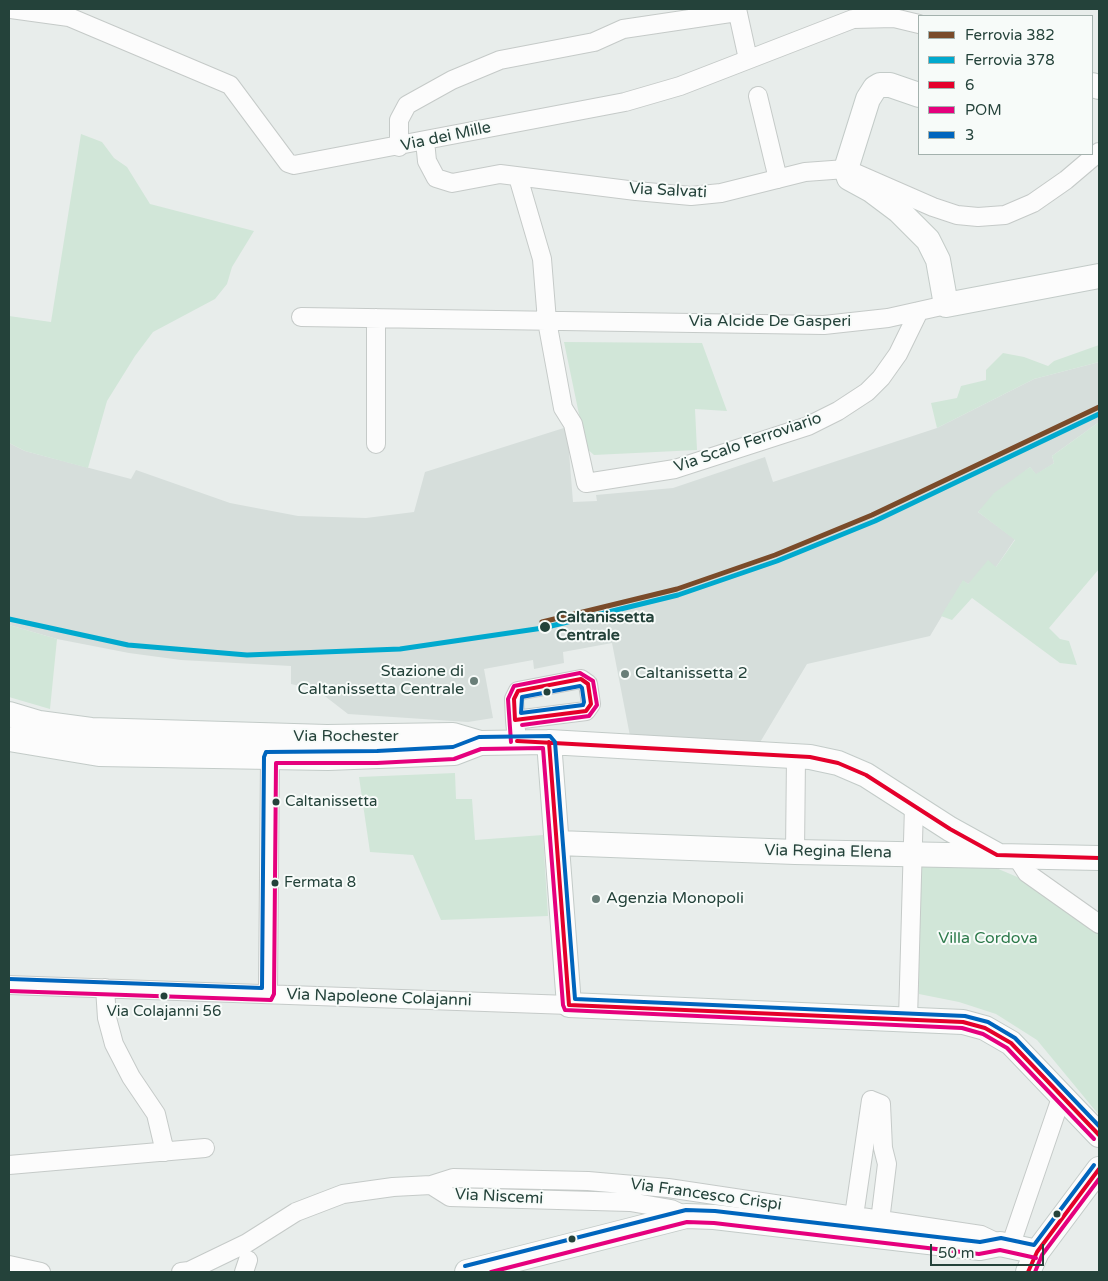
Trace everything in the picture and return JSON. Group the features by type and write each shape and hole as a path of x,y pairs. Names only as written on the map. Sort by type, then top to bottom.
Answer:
{"main road":[{"path":"918,94 890,85 880,85 875,88 868,99 846,169 849,178 870,190 899,211 928,240 938,260 946,304"},
{"name":"Via Alcide De Gasperi","path":"946,304 1089,278"},
{"name":"Via Rochester","path":"9,714 39,723 91,730 327,748"},
{"name":"Via Rochester","path":"9,739 99,754 270,757 327,748 453,735 480,743 516,731 549,742 796,757 838,762 866,776 914,806 1006,855"},
{"path":"549,742 569,1004 964,1022 985,1028 1011,1043 1099,1136"},
{"name":"Via Regina Elena","path":"558,843 795,852 1099,858"},
{"path":"1032,1262 1099,1169"},
{"path":"467,1272 686,1216 714,1216 980,1248 1005,1246"},
{"name":"Via Francesco Crispi","path":"1005,1246 1032,1262"}],"street":[{"name":"Via dei Mille","path":"11,9 69,17 230,85 288,163 294,165 625,102 680,86 853,19 894,18 918,24"},
{"path":"399,146 399,120 407,105 452,80 500,60 594,42 623,29 737,10 748,59"},
{"path":"758,96 778,179"},
{"name":"Via Salvati","path":"425,141 427,162 436,178 452,183 491,175 518,176 636,192 691,196 721,193 805,172 846,169 933,207 958,215 978,217 1005,215 1033,203 1066,180 1099,152"},
{"path":"518,176 542,260 547,321"},
{"name":"Via Alcide De Gasperi","path":"301,317 824,325 888,318 946,304"},
{"name":"Via Scalo Ferroviario","path":"547,321 563,408 573,424 586,483 675,469 808,426 838,411 867,392 881,378 898,354 919,311"},
{"path":"376,318 376,444"},
{"path":"583,680 589,686 590,707 583,712 516,731 515,693 524,688 583,680"},
{"path":"268,994 270,757"},
{"path":"795,852 796,757"},
{"path":"908,1019 914,806"},
{"path":"1006,855 1027,873 1099,924"},
{"name":"Via Napoleone Colajanni","path":"9,985 569,1004"},
{"path":"105,988 107,1018 114,1044 131,1076 156,1114 165,1152"},
{"path":"1005,1246 1062,1095"},
{"path":"854,1216 870,1100 881,1104 883,1148 887,1164 880,1221"},
{"path":"9,1166 204,1148"},
{"name":"Via Francesco Crispi","path":"431,1185 454,1178 588,1181 668,1188 981,1235 1005,1246"},
{"name":"Via Niscemi","path":"181,1272 190,1271 247,1243 296,1212 343,1194 393,1187 431,1185 450,1197 630,1202 671,1209 686,1216"},
{"path":"9,1265 41,1272"}],"shaded area":[{"path":"1099,362 1099,422 1052,456 1054,463 1036,475 1030,467 978,512 1015,539 996,567 968,584 963,581 930,636 807,664 759,744 630,736 612,643 563,652 564,663 534,669 533,660 484,669 493,718 468,722 348,714 317,690 291,684 291,666 181,660 129,653 57,639 9,625 9,443 25,451 131,479 136,470 230,503 298,516 366,518 414,512 425,472 567,427 573,502 597,501 596,495 673,488 765,457 773,482 937,428 1034,379"}],"green space":[{"path":"81,134 102,142 114,158 127,167 150,204 254,231 232,267 227,284 215,299 153,332 135,356 107,401 88,468 25,451 9,443 9,316 51,322"},
{"path":"564,342 702,343 727,411 695,409 697,450 594,455 586,448"},
{"path":"1099,345 1099,362 1034,379 937,428 931,403 957,398 961,386 986,380 986,370 1003,353 1024,357 1048,366 1054,361"},
{"path":"1099,422 1099,569 1049,628 1060,639 1069,641 1077,665 1060,663 972,598 952,620 941,616 963,580 968,584 988,560 996,567 1015,540 978,512 994,493 1030,467 1036,474 1054,463 1052,456"},
{"path":"9,625 57,639 50,709 9,697"},
{"path":"455,773 456,799 472,799 475,840 543,835 548,916 441,920 413,855 370,852 359,777"},
{"name":"Villa Cordova","path":"919,863 989,865 1022,879 1099,933 1099,1115 1037,1040 996,1014 959,1002 919,994"}],"rail line":[{"name":"382","path":"542,622 677,589 775,555 872,515 1099,407"},
{"name":"378","path":"9,619 128,645 247,655 400,649 543,628 678,595 777,561 875,521 1099,414"}],"transit line":[{"name":"POM","path":"511,742 508,699 514,686 580,673 593,681 597,705 589,716 522,725"},
{"name":"6","path":"581,679 588,684 591,704 586,711 515,720 514,699 518,691 581,679"},
{"name":"3","path":"580,686 582,688 583,705 521,713 522,697 580,686"},
{"name":"3","path":"9,979 262,988 264,757 266,752 377,751 453,747 479,737 550,736 555,742 575,999 965,1016 988,1022 1015,1038 1099,1126"},
{"name":"6","path":"517,741 810,757 838,763 866,775 950,829 997,855 1099,858"},
{"name":"6","path":"549,742 569,1005"},
{"name":"POM","path":"9,991 271,1000 274,994 276,763 377,763 454,759 481,749 543,748 563,1005 565,1010 962,1028 983,1034 1007,1048 1094,1139"},
{"name":"6","path":"569,1005 963,1022 985,1028 1011,1043 1099,1135"},
{"name":"3","path":"465,1266 686,1210 715,1211 980,1242 1001,1238 1034,1245 1094,1165"},
{"name":"6","path":"1028,1272 1037,1252 1099,1169"},
{"name":"POM","path":"1035,1272 1042,1255 1099,1179"},
{"name":"POM","path":"491,1272 687,1222 714,1223 979,1254 1000,1250 1036,1258"}],"place":[{"name":"Caltanissetta Centrale","path":"545,627"},
{"name":"Caltanissetta 2","path":"625,674"},
{"name":"Stazione di Caltanissetta Centrale","path":"474,681"},
{"name":"Caltanissetta","path":"276,802"},
{"name":"Fermata 8","path":"275,883"},
{"name":"Agenzia Monopoli","path":"596,899"},
{"name":"Via Colajanni 56","path":"164,996"}]}
